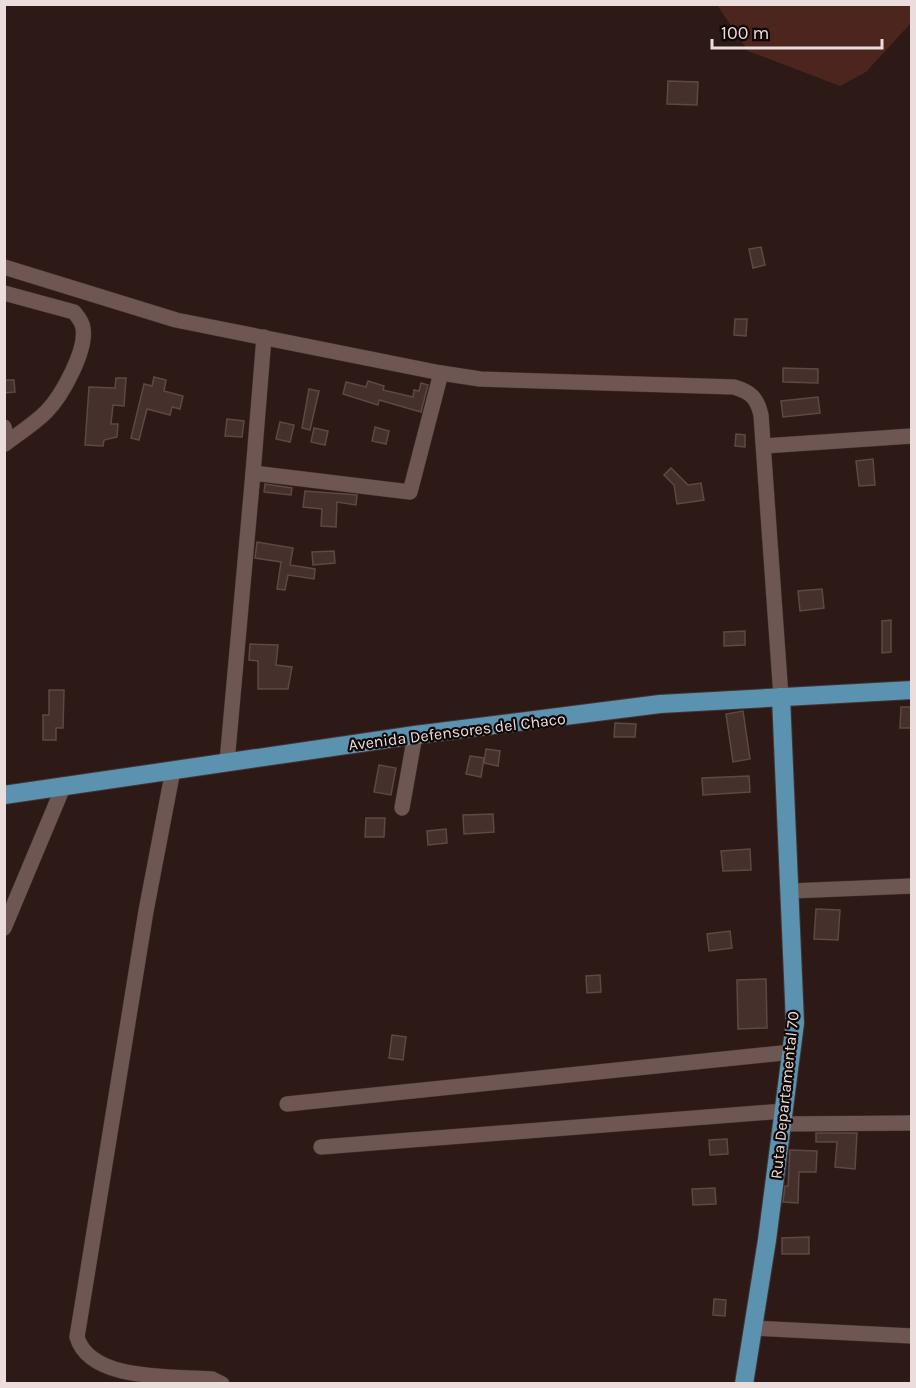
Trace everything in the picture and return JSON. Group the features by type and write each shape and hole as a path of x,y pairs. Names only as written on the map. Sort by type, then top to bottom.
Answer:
{"main road":[{"name":"Avenida Defensores del Chaco","path":"4,795 415,735 660,704 912,690"},
{"name":"Ruta Departamental 70","path":"744,1383 795,1023 782,697"}],"street":[{"path":"4,267 176,320 441,373 480,379 734,387 748,391 758,401 764,446 782,697"},
{"path":"4,293 74,312 84,330 82,349 63,389 47,412 5,444"},
{"path":"227,762 264,338"},
{"path":"253,473 410,492 441,373"},
{"path":"4,427 5,444"},
{"path":"764,446 912,436"},
{"path":"402,808 415,735"},
{"path":"173,770 146,911 77,1337 80,1349 87,1355 117,1371 212,1379 222,1383"},
{"path":"4,928 64,785"},
{"path":"790,891 912,886"},
{"path":"287,1104 792,1052"},
{"path":"321,1147 783,1117 912,1123"},
{"path":"753,1328 912,1336"}],"shaded area":[{"path":"717,5 911,5 911,23 866,72 840,86 748,51"}],"building":[{"path":"668,81 698,82 697,105 667,104"},
{"path":"761,247 765,265 753,268 749,249"},
{"path":"735,319 747,319 746,336 734,335"},
{"path":"783,368 818,369 818,383 783,382"},
{"path":"154,377 166,380 164,391 183,396 180,409 172,407 170,415 147,409 139,440 131,438 144,384 152,386"},
{"path":"116,378 126,378 124,406 113,405 111,424 118,424 117,437 104,440 103,446 85,445 89,387 115,388"},
{"path":"4,380 14,380 15,392 4,393"},
{"path":"368,381 384,386 383,390 413,397 414,390 419,391 421,383 428,385 421,412 379,400 378,405 343,394 346,382 366,387"},
{"path":"309,389 319,391 310,430 302,428"},
{"path":"818,397 820,413 783,417 781,401"},
{"path":"227,419 244,421 242,437 225,436"},
{"path":"280,422 294,425 290,442 276,439"},
{"path":"375,427 389,431 386,444 372,441"},
{"path":"314,428 328,431 325,445 311,442"},
{"path":"736,434 745,435 745,447 735,446"},
{"path":"873,459 875,485 859,486 856,461"},
{"path":"671,468 688,485 701,483 704,500 677,504 674,485 664,475"},
{"path":"265,484 292,488 291,495 264,492"},
{"path":"305,491 357,495 356,505 337,502 336,527 321,526 322,509 303,507"},
{"path":"257,542 293,548 290,565 315,569 314,579 288,575 285,590 277,589 281,562 255,558"},
{"path":"334,551 335,563 313,565 312,552"},
{"path":"822,589 824,608 800,611 798,591"},
{"path":"891,620 891,652 882,653 882,621"},
{"path":"745,631 745,645 724,646 724,632"},
{"path":"250,644 278,645 276,665 292,667 288,689 258,689 258,661 249,660"},
{"path":"49,690 64,690 63,728 56,728 56,740 43,740 43,715 49,715"},
{"path":"901,707 912,707 912,728 900,728"},
{"path":"743,711 750,759 733,762 726,714"},
{"path":"615,723 636,724 635,737 614,737"},
{"path":"486,749 500,751 498,766 484,763"},
{"path":"470,756 484,758 481,777 466,774"},
{"path":"379,765 396,768 391,795 374,792"},
{"path":"749,776 750,792 703,795 702,778"},
{"path":"493,814 494,832 464,834 463,815"},
{"path":"366,818 385,818 384,837 365,837"},
{"path":"446,829 447,843 428,845 427,831"},
{"path":"750,849 751,870 723,871 721,851"},
{"path":"816,909 840,910 838,940 814,939"},
{"path":"730,931 732,948 709,951 707,934"},
{"path":"600,975 601,992 587,993 586,976"},
{"path":"766,979 767,1028 738,1029 737,980"},
{"path":"392,1035 406,1037 403,1060 389,1058"},
{"path":"816,1133 857,1133 855,1169 835,1167 837,1142 816,1142"},
{"path":"727,1139 728,1154 710,1155 709,1140"},
{"path":"790,1150 817,1151 816,1172 799,1172 798,1203 783,1202 785,1186 788,1186"},
{"path":"715,1188 716,1204 693,1205 692,1189"},
{"path":"809,1237 809,1254 782,1254 782,1238"},
{"path":"714,1299 726,1300 725,1316 713,1315"}]}
